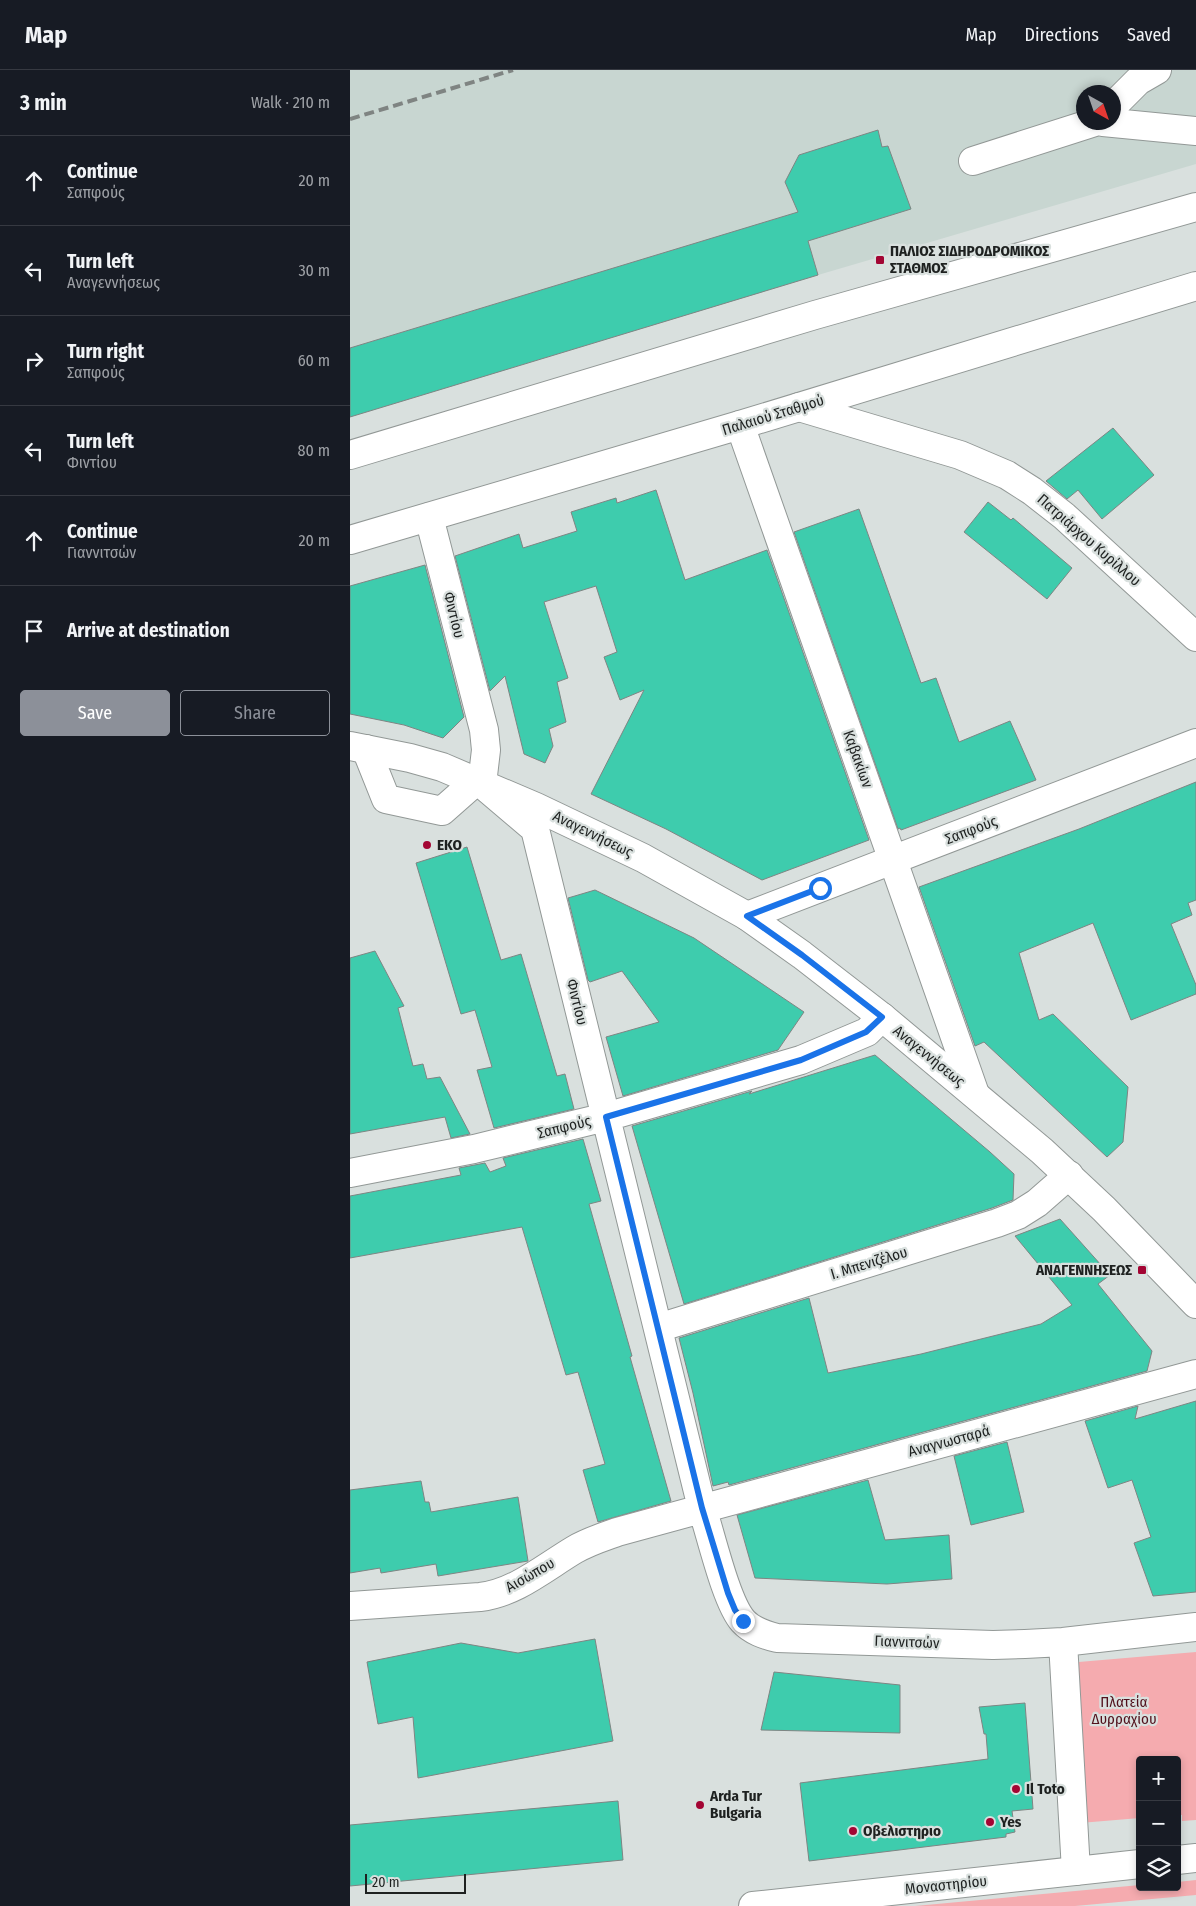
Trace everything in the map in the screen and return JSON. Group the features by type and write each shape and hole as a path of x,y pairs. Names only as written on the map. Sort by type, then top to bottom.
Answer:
{"main road":[{"path":"1121,98 1138,81 1157,70"},
{"path":"1121,124 1196,131"},
{"path":"973,161 1076,128"},
{"path":"350,455 815,315 1196,207"},
{"name":"Παλαιού Σταθμού","path":"350,540 740,425 1196,286"},
{"name":"Πατριάρχου Κυρίλλου","path":"799,407 960,455 1007,475 1032,491 1064,516 1196,637"},
{"name":"Καβακίων","path":"740,425 975,1094"},
{"name":"Φιντίου","path":"429,517 484,730 486,750 479,782 535,829 702,1508"},
{"name":"Σαπφούς","path":"747,916 1196,743"},
{"path":"358,747 386,799 442,811 479,782"},
{"name":"Αναγεννήσεως","path":"358,747 442,768 479,782 595,834 683,879 747,916 802,955 882,1017 1069,1175 1196,1304"},
{"name":"Σαπφούς","path":"350,1173 474,1149 606,1117 801,1060 866,1032 882,1017"},
{"name":"Ι. Μπενιζέλου","path":"658,1328 997,1223 1028,1209 1069,1175"},
{"name":"Αναγνωσταρά","path":"702,1508 1196,1374"},
{"name":"Αισώπου","path":"350,1606 480,1597 497,1594 514,1587 576,1549 597,1539 702,1508"},
{"name":"Γιαννιτσών","path":"702,1508 735,1610 743,1621 754,1630 777,1638 994,1645 1063,1642 1196,1627"},
{"path":"1063,1642 1076,1871"},
{"path":"1181,1860 1196,1858"},
{"name":"Μοναστηρίου","path":"753,1906 1136,1864"}],"shaded area":[{"path":"350,70 1196,70 1196,164 818,275 350,417"}],"green space":[{"name":"Πλατεία Δυρραχίου","path":"1196,1652 1196,1820 1182,1821 1181,1756 1136,1756 1136,1818 1080,1823 1067,1663"},
{"path":"1196,1880 1196,1895 1075,1906 915,1906 1136,1885 1136,1891 1181,1891 1181,1882"}],"building":[{"path":"878,130 882,147 888,146 911,209 808,241 818,275 350,417 350,348 798,212 785,182 799,155"},
{"path":"1113,428 1154,475 1102,519 1078,490 1067,499 1046,481"},
{"path":"656,490 685,580 767,550 869,840 762,880 666,829 591,794 644,690 620,700 604,657 617,652 596,586 544,602 568,678 557,682 566,722 549,729 553,746 545,763 524,754 505,676 490,691 455,556 519,534 523,548 577,531 571,512 616,498 617,503"},
{"path":"988,502 1011,520 1013,518 1072,568 1047,599 964,532"},
{"path":"859,509 921,683 936,678 959,742 1010,721 1036,780 901,830 900,828 898,829 794,532"},
{"path":"425,565 464,717 443,738 404,725 350,714 350,586"},
{"path":"1196,782 1196,900 1188,903 1192,915 1171,924 1196,985 1196,994 1131,1020 1093,923 1019,953 1039,1020 1053,1014 1128,1087 1123,1142 1107,1157 984,1042 975,1046 919,887 1079,829"},
{"path":"467,847 501,960 521,954 557,1076 565,1074 574,1109 494,1128 477,1070 492,1067 475,1010 461,1014 416,863"},
{"path":"595,890 694,938 804,1012 778,1050 623,1096 606,1037 659,1022 622,971 590,982 588,980 568,898"},
{"path":"375,951 404,1006 398,1008 413,1066 423,1064 427,1079 440,1077 470,1134 451,1138 445,1117 350,1134 350,958"},
{"path":"875,1055 1014,1174 1013,1200 684,1304 632,1126 752,1091 749,1094"},
{"path":"583,1139 601,1201 589,1204 671,1501 598,1522 583,1470 605,1464 578,1372 566,1375 522,1227 350,1258 350,1196 461,1175 459,1168 485,1163 490,1172 506,1166 503,1158"},
{"path":"1060,1219 1110,1275 1098,1284 1152,1351 1147,1371 729,1485 728,1482 713,1486 679,1338 809,1298 828,1373 921,1354 1041,1324 1072,1305 1015,1236"},
{"path":"1196,1401 1196,1592 1153,1596 1134,1543 1151,1537 1132,1480 1108,1488 1085,1421 1138,1406 1135,1419"},
{"path":"1007,1442 1024,1512 971,1525 954,1456"},
{"path":"868,1480 885,1540 949,1535 952,1579 887,1584 755,1578 737,1515"},
{"path":"421,1481 425,1502 429,1502 431,1512 518,1497 528,1561 438,1576 436,1564 381,1573 380,1568 350,1573 350,1490"},
{"path":"595,1639 613,1741 418,1778 413,1717 378,1724 367,1662 461,1643 518,1653"},
{"path":"774,1672 900,1685 900,1733 761,1730"},
{"path":"1025,1703 1033,1809 1012,1811 1015,1832 1006,1834 1006,1837 809,1861 800,1783 988,1759 986,1734 984,1734 979,1707"},
{"path":"618,1801 623,1860 350,1886 350,1825"}],"railway":[{"path":"350,119 513,70"}],"place":[{"name":"ΠΑΛΙΟΣ ΣΙΔΗΡΟΔΡΟΜΙΚΟΣ ΣΤΑΘΜΟΣ","path":"880,260"},
{"name":"EKO","path":"427,845"},
{"name":"ΑΝΑΓΕΝΝΗΣΕΩΣ","path":"1142,1270"},
{"name":"Il Toto","path":"1016,1789"},
{"name":"Arda Tur Bulgaria","path":"700,1805"},
{"name":"Yes","path":"990,1822"},
{"name":"Οβελιστηριο","path":"853,1831"}],"route":[{"path":"743,1621 735,1610 728,1593 702,1508 606,1117 801,1060 866,1032 882,1017 776,935 747,916 820,888"}]}
